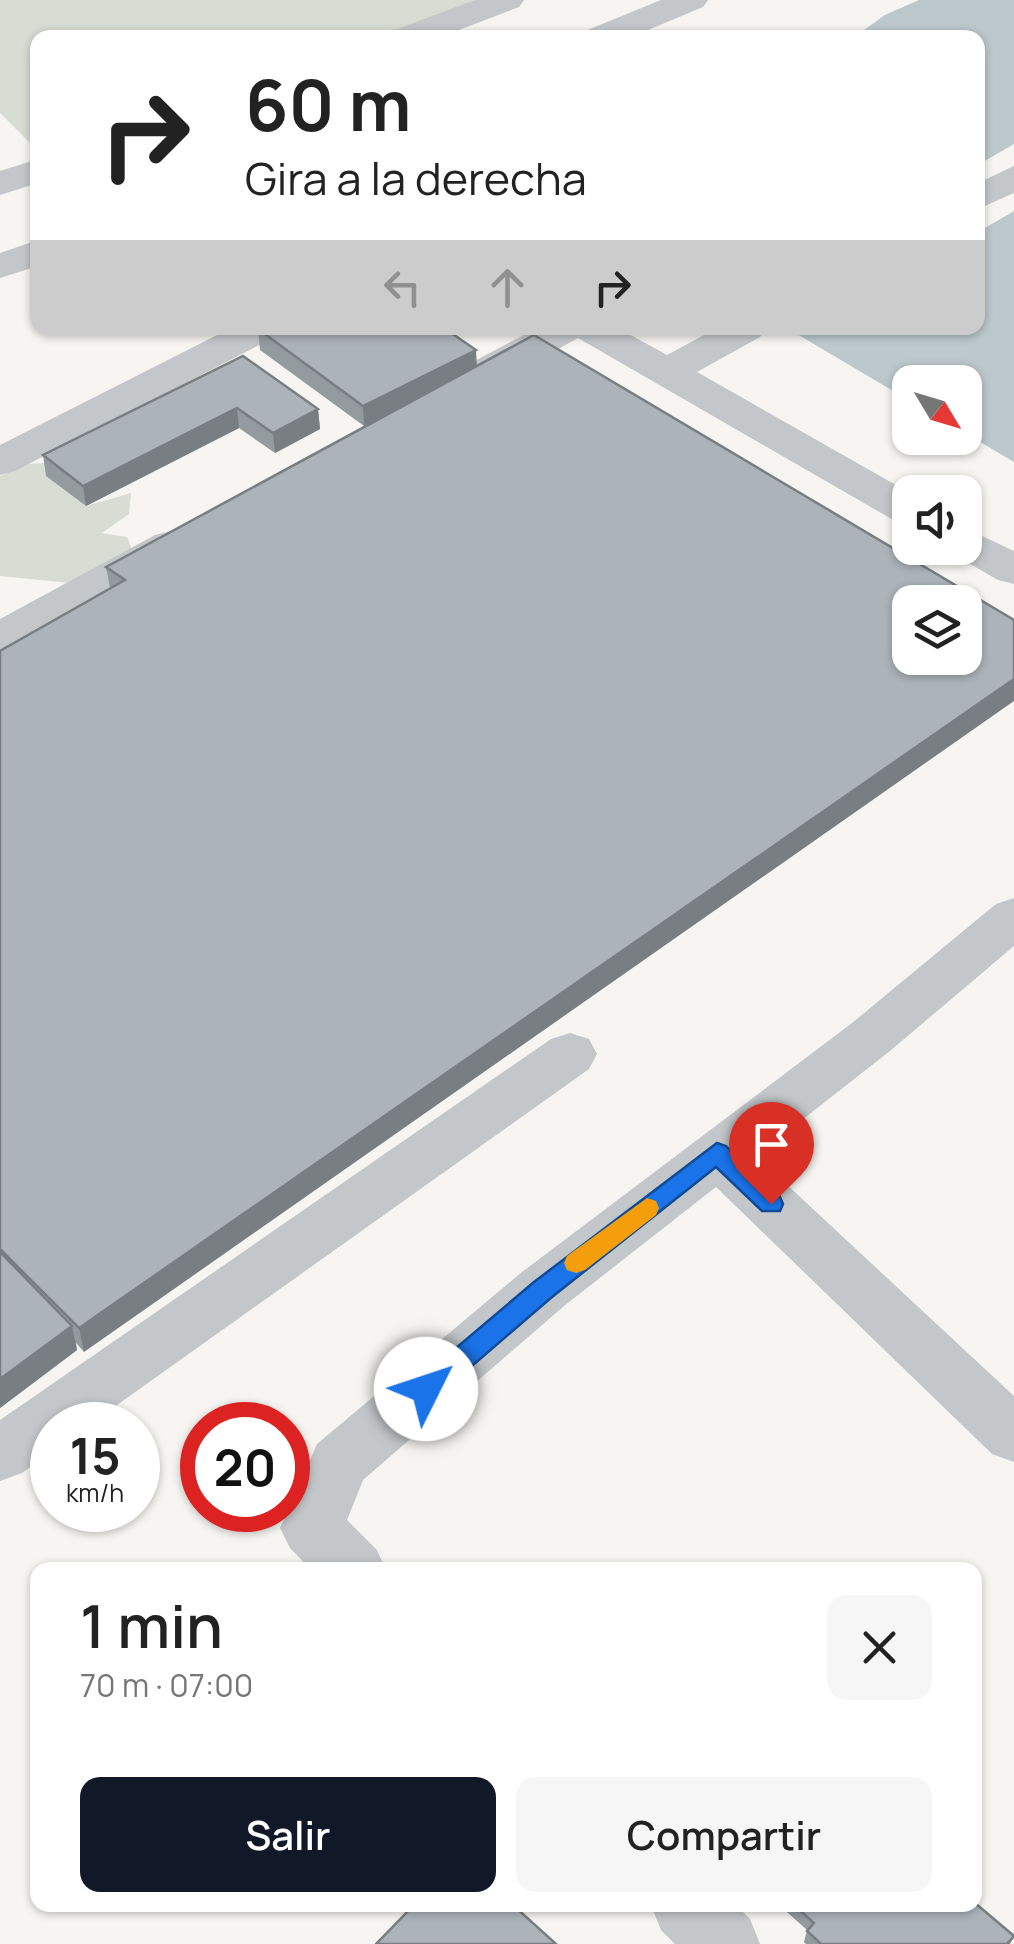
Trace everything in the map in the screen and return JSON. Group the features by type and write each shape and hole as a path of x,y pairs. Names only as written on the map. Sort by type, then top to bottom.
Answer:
{"lane":[{"path":"426,30 507,0"},
{"path":"617,30 691,0"},
{"path":"0,184 30,173"},
{"path":"985,194 1014,178"},
{"path":"0,266 30,255"},
{"path":"0,462 247,335"},
{"path":"446,394 553,335"},
{"path":"602,335 892,501"},
{"path":"667,372 733,335"},
{"path":"0,639 206,526"},
{"path":"982,552 1014,570"},
{"path":"346,1562 312,1528 339,1463 543,1290 871,1037 1014,917"},
{"path":"0,1454 570,1054"},
{"path":"717,1153 1014,1435"},
{"path":"693,1912 725,1944"}],"shaded area":[{"path":"0,0 497,0 413,30 30,30 30,143 0,113"},
{"path":"919,0 1014,0 1014,144 985,161 985,30 864,30 885,15"},
{"path":"1014,211 1014,462 982,443 982,365 892,365 892,390 799,335 985,335 985,228"},
{"path":"74,461 86,506 131,493 129,514 102,533 127,537 138,564 70,583 0,576 0,476 28,464"}],"building":[{"path":"266,335 454,335 476,350 363,406"},
{"path":"534,335 892,548 892,565 921,565 955,585 892,585 892,675 982,675 982,601 1014,620 1014,679 79,1328 0,1249 0,651 125,580 106,567"},
{"path":"243,356 318,409 273,433 237,408 83,486 43,455"},
{"path":"0,1252 72,1326 0,1379"},
{"path":"982,1909 1014,1936 1007,1944 821,1944 807,1931 814,1923 802,1912 982,1912"},
{"path":"407,1912 521,1912 556,1944 376,1944"}],"slow traffic":[{"path":"576,1263 647,1208"}],"route":[{"path":"426,1389 543,1290 717,1153 771,1204"}]}
